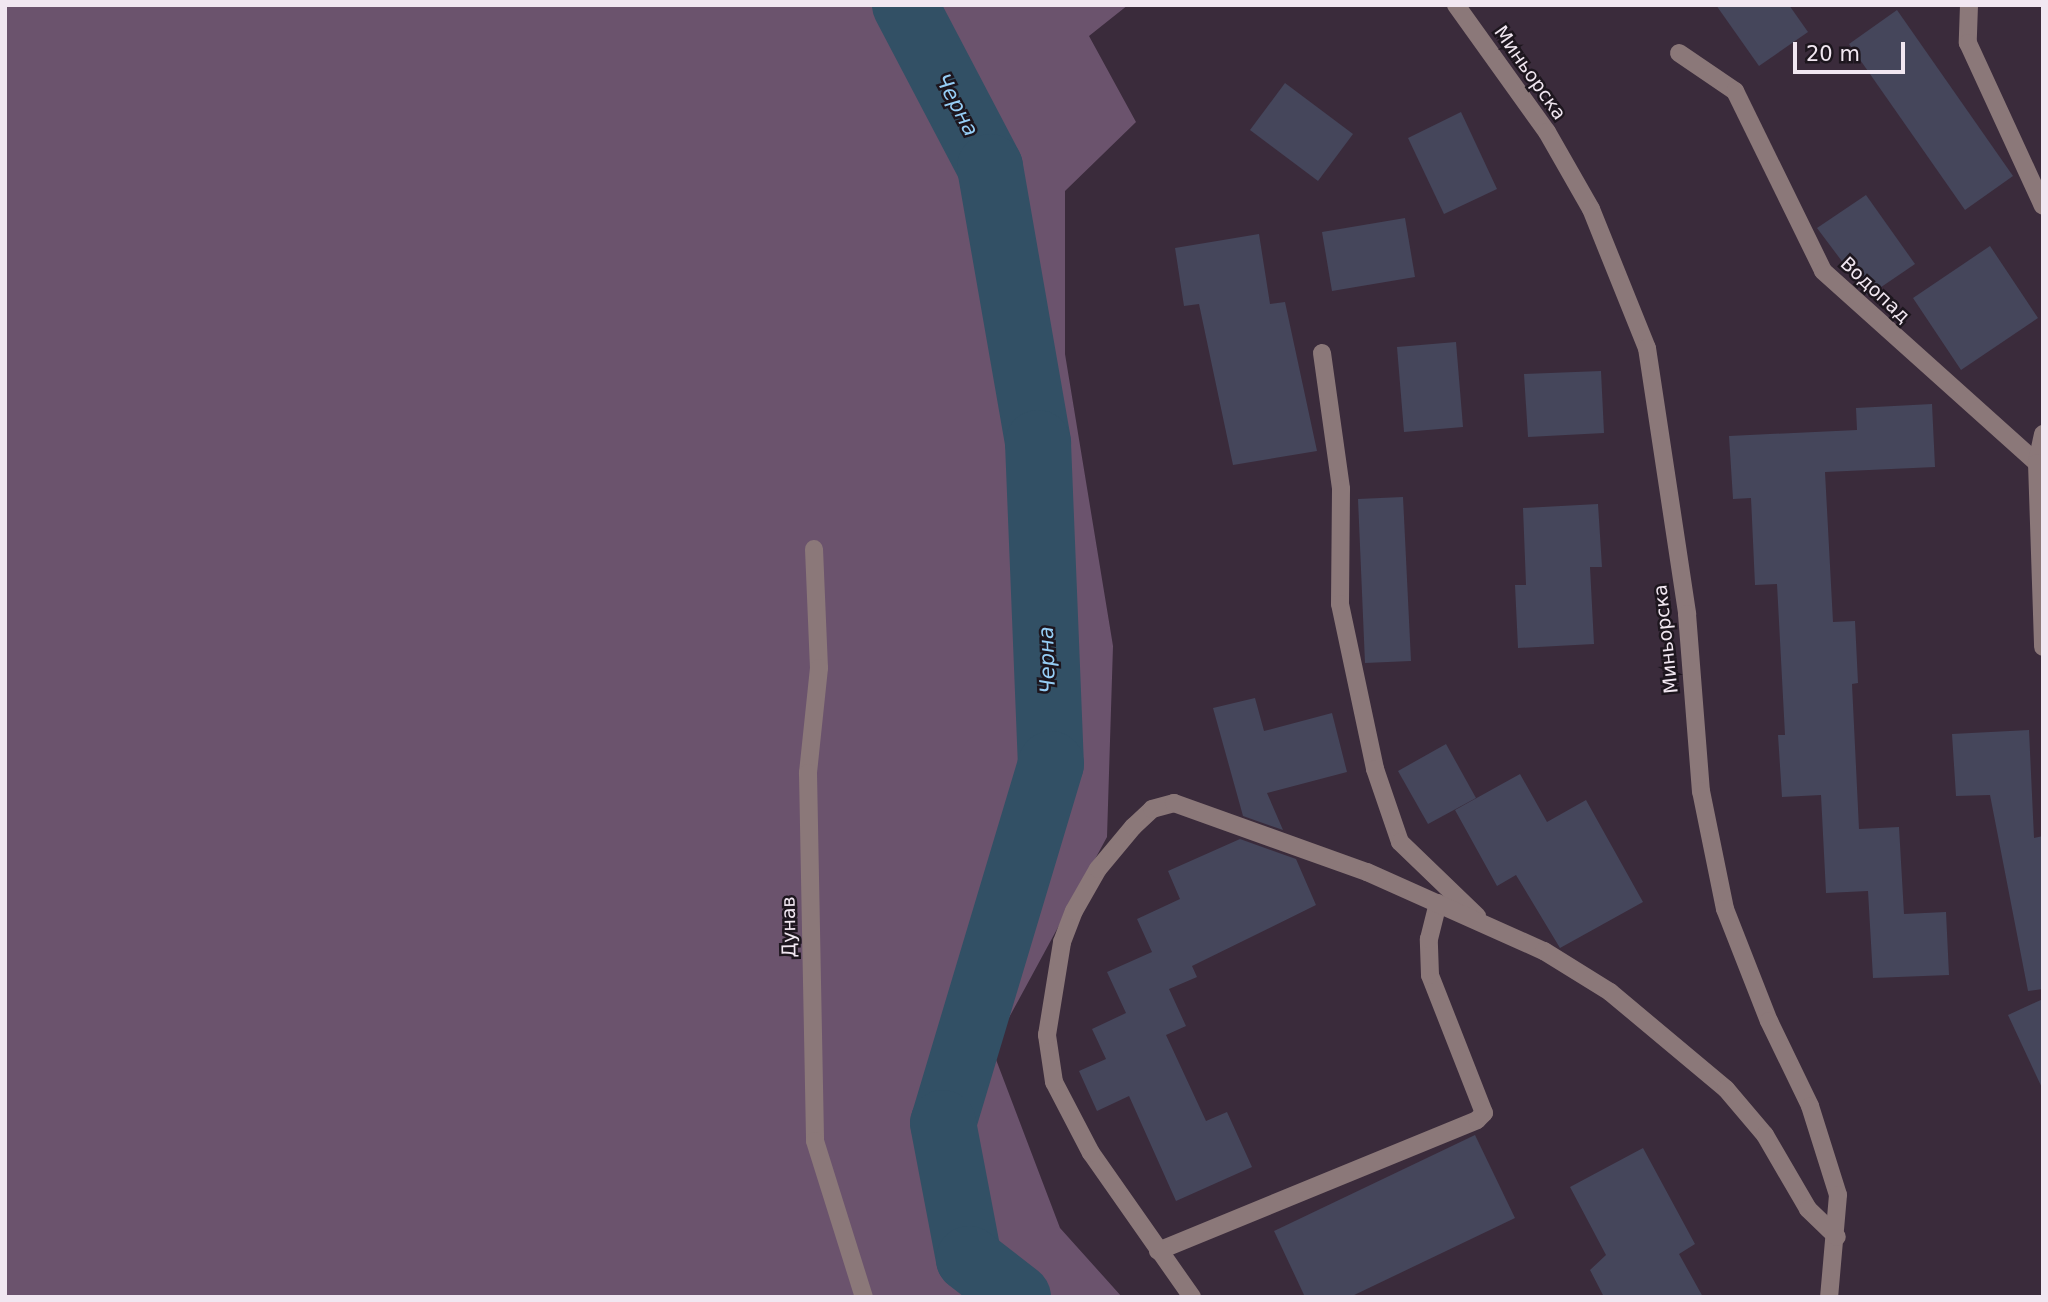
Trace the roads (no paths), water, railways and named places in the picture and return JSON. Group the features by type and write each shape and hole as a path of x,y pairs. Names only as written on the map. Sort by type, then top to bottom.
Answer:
{"street":[{"name":"Миньорска","path":"1456,5 1547,132 1591,209 1647,348 1687,614 1701,791 1725,909 1827,1154 1838,1195 1837,1237 1829,1297"},
{"path":"1969,5 1968,43 2043,206"},
{"name":"Водопад","path":"1679,54 1735,91 1823,271 2037,463"},
{"path":"1322,353 1342,489 1340,604 1387,811 1415,860 1487,926"},
{"path":"2043,434 2037,463 2043,647"},
{"name":"Дунав","path":"814,549 819,668 808,773 815,1129 839,1230 864,1297"},
{"path":"1192,1297 1091,1153 1054,1082 1047,1035 1062,942 1098,869 1152,809 1174,803 1279,836 1438,903 1544,951 1610,992 1726,1089 1765,1135 1808,1209 1837,1237"},
{"path":"1158,1251 1477,1120 1483,1113 1430,975 1429,939 1438,903"}],"waterway":[{"name":"Черна","path":"905,5 990,167 1038,443 1051,764 943,1123 969,1259 1018,1297"}]}
